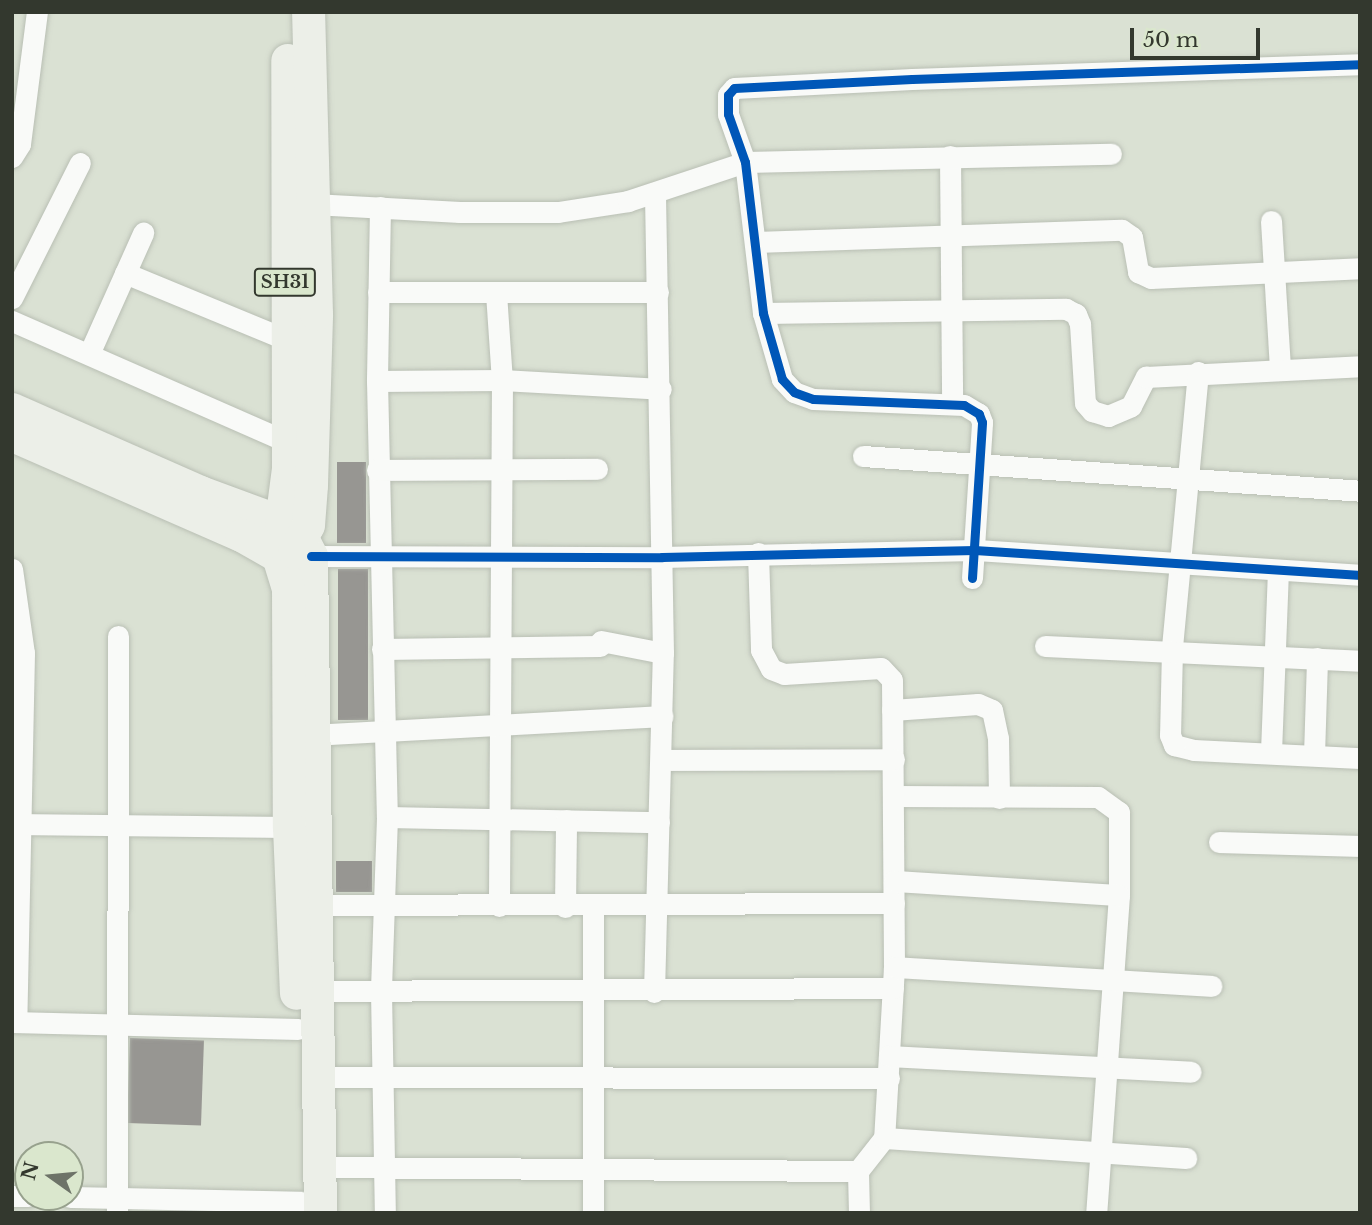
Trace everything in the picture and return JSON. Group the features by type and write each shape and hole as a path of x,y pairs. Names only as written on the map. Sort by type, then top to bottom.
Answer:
{"main road":[{"name":"SH31","path":"287,12 285,339 289,546"},
{"path":"307,1209 289,827 288,589 289,546 312,485 313,204 308,12"},
{"path":"12,409 200,492 289,546"},
{"path":"12,435 289,546"},
{"path":"289,546 312,735 319,1167 307,1209"}],"street":[{"path":"12,157 20,144 37,12"},
{"path":"972,578 981,464 979,414 952,404 813,399 794,392 782,379 763,313 755,242 732,166 726,103 734,88 1360,64"},
{"path":"313,204 558,212 607,206 655,193 732,166 950,156 1111,154"},
{"path":"950,156 952,404"},
{"path":"12,298 80,163"},
{"path":"654,992 663,716 661,389 655,193"},
{"path":"380,207 377,470 387,817 382,991 385,1213"},
{"path":"1271,221 1280,369"},
{"path":"755,242 951,233 1122,230 1132,237 1138,272 1151,278 1274,270 1360,268"},
{"path":"89,354 143,233"},
{"path":"125,272 285,339"},
{"path":"378,292 658,292"},
{"path":"496,293 502,380 499,471 499,906"},
{"path":"763,313 1066,309 1076,314 1085,403 1092,411 1108,416 1131,406 1146,377 1198,372 1360,366"},
{"path":"12,320 288,442"},
{"path":"1198,372 1172,649 1170,735 1174,745 1194,750 1360,758"},
{"path":"377,381 502,380 661,389"},
{"path":"863,456 1360,491"},
{"path":"377,470 597,469"},
{"path":"289,546 499,558 975,550 1360,575"},
{"path":"758,553 764,661 785,674 881,668 892,680 894,903 889,1067 884,1138 858,1171 859,1213"},
{"path":"12,569 24,653 16,824 14,1022 298,1029"},
{"path":"1271,752 1279,570"},
{"path":"117,1205 115,1025 120,825 118,636"},
{"path":"382,649 500,648 600,643 663,653"},
{"path":"1045,646 1172,649 1360,661"},
{"path":"1314,755 1317,658"},
{"path":"892,709 978,704 992,710 998,738 999,797"},
{"path":"312,735 663,716"},
{"path":"662,760 894,759"},
{"path":"894,796 1098,797 1115,806 1120,824 1119,895 1098,1151 1096,1213"},
{"path":"387,817 659,822"},
{"path":"565,906 566,820"},
{"path":"16,824 289,827"},
{"path":"1219,842 1360,846"},
{"path":"894,881 1119,895"},
{"path":"316,905 655,906 894,903"},
{"path":"593,906 593,1213"},
{"path":"317,991 654,992 893,977 1212,986"},
{"path":"318,1077 593,1078 889,1067 1106,1067 1191,1072"},
{"path":"884,1138 1186,1158"},
{"path":"319,1167 858,1171"},
{"path":"84,1199 117,1205 307,1209"}],"building":[{"path":"337,462 366,462 366,543 337,543"},
{"path":"338,569 368,569 368,720 338,720"},
{"path":"336,861 372,861 372,892 336,892"},
{"path":"130,1038 204,1041 201,1126 127,1123"}],"cycle path":[{"path":"972,578 982,422 979,414 964,405 813,399 794,392 782,379 763,313 745,162 728,114 728,95 734,88 912,79 1360,64"},
{"path":"311,556 662,557 975,550 1360,575"}]}
